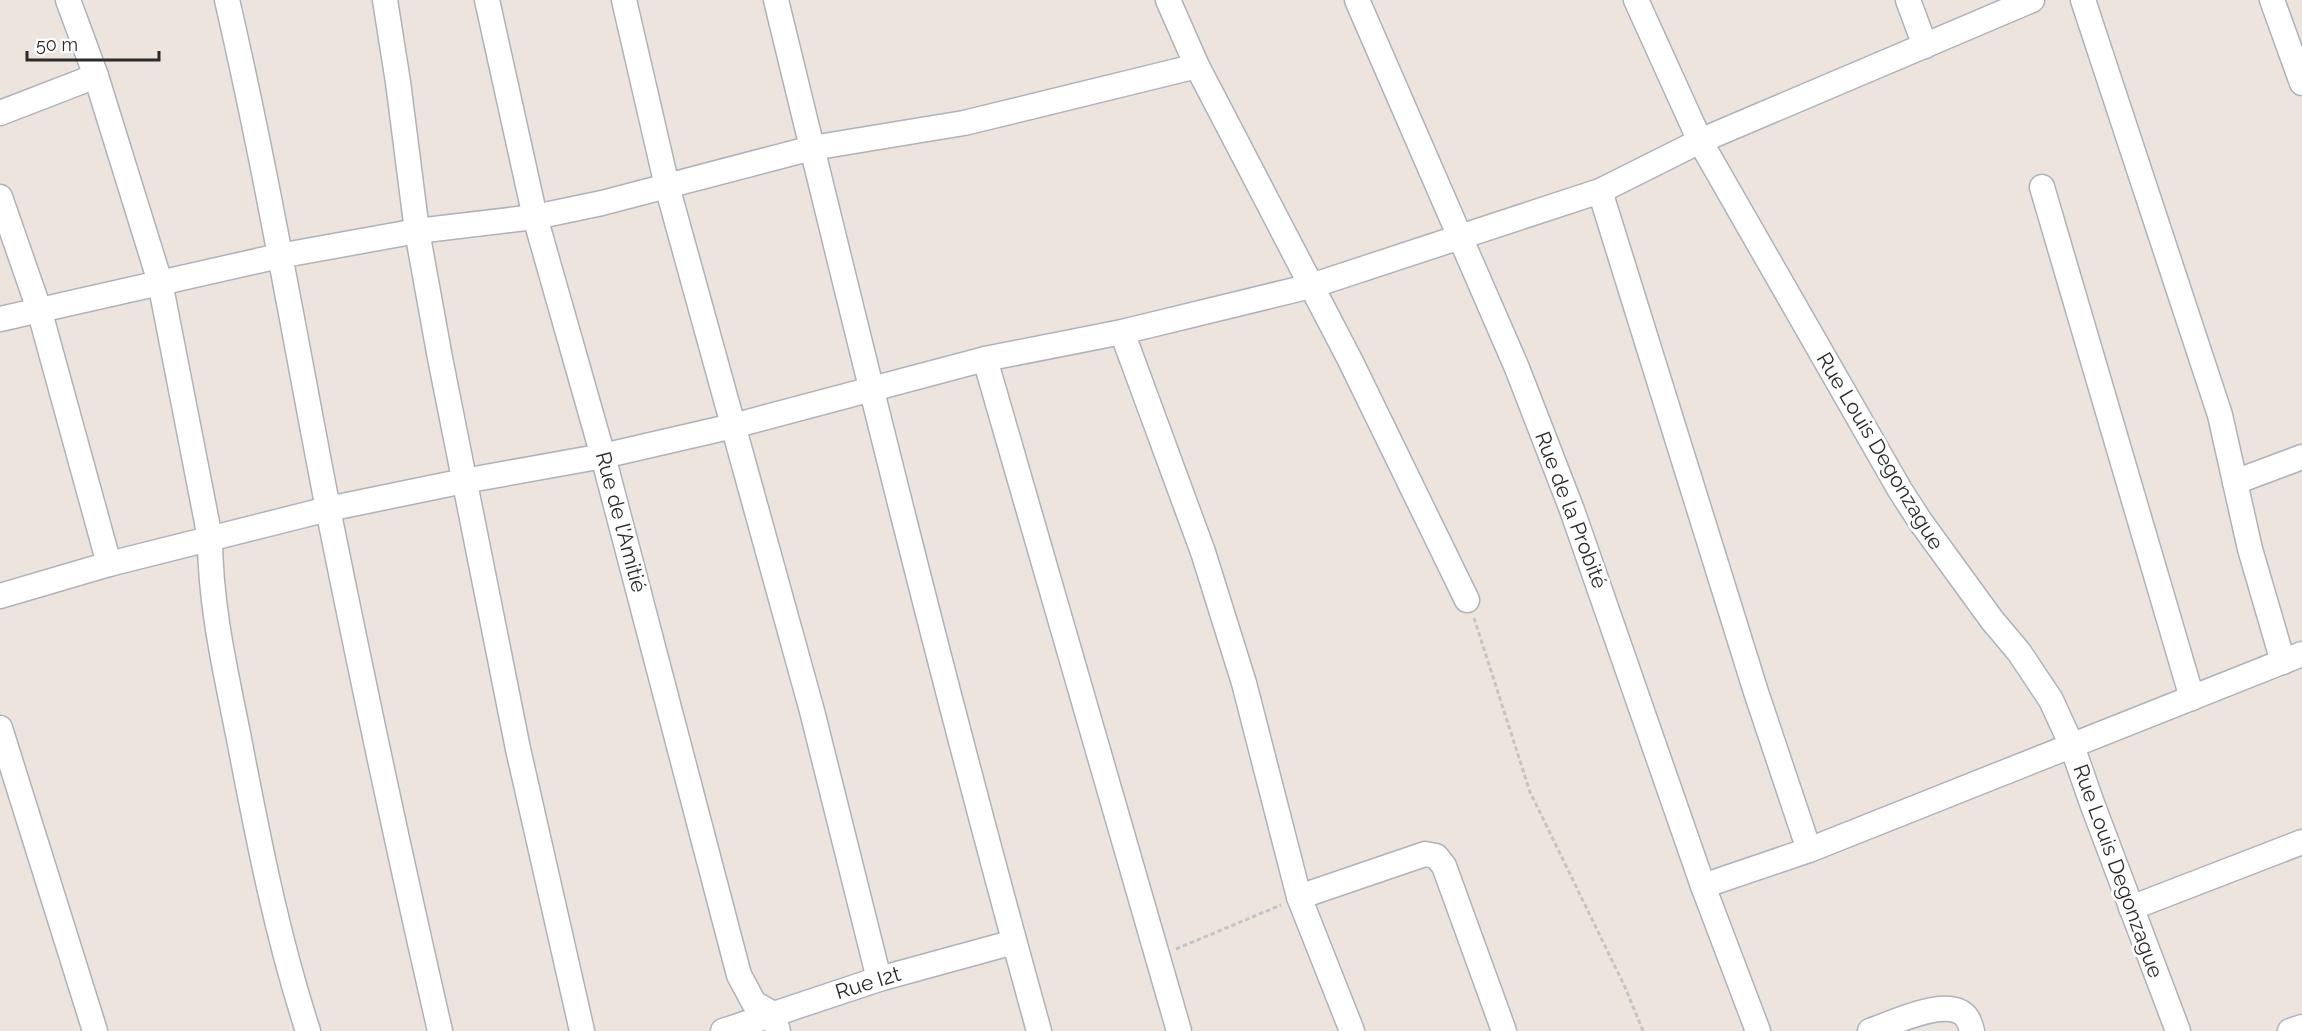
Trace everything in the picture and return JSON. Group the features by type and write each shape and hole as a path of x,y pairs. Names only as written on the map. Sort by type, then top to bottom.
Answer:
{"street":[{"path":"68,0 96,76 160,282 210,538 210,574 218,633 266,874 296,994 309,1031"},
{"path":"227,0 252,108 328,509 393,826 440,1031"},
{"path":"385,0 399,82 417,231 464,481 518,748 582,1031"},
{"name":"Rue de l'Amitié","path":"487,0 535,217 603,456 739,975 754,1003 775,1022"},
{"path":"624,0 667,186 809,700 879,979"},
{"path":"776,0 871,388 1039,1031"},
{"path":"1168,0 1197,66 1311,286 1467,600"},
{"name":"Rue de la Probité","path":"1357,0 1517,368 1572,510 1703,886 1758,1031"},
{"name":"Rue Louis Degonzague","path":"1636,0 1700,141 1900,490 1978,602 2019,652 2051,700 2072,746 2178,1031"},
{"path":"1908,0 1925,46"},
{"path":"0,596 109,564 328,509 603,456 733,426 985,359 1122,332 1311,286 1600,191 1700,141 2032,0"},
{"path":"1703,886 1809,850 2293,658 2250,549 2220,415 2083,0"},
{"path":"2272,0 2302,83"},
{"path":"0,319 279,256 417,231 535,217 667,186 812,148 964,123 1197,66"},
{"path":"0,113 96,76"},
{"path":"2042,188 2192,698"},
{"path":"1600,191 1756,692 1809,850"},
{"path":"0,197 39,309 109,564"},
{"path":"1122,332 1203,552 1241,672 1299,897 1352,1031"},
{"path":"985,359 1179,1031"},
{"path":"2235,482 2302,457"},
{"path":"2,740 95,1031"},
{"path":"2131,908 2302,842"},
{"path":"1299,897 1425,854 1436,856 1444,866 1504,1031"},
{"name":"Rue I2t","path":"723,1031 775,1022 879,979 1014,942"},
{"path":"1870,1031 1939,1007 1955,1011 1966,1017 1972,1031"},
{"path":"2290,1031 2302,1027"}],"path":[{"path":"1467,600 1530,792 1625,987 1643,1031"},
{"path":"1158,957 1299,897"}]}
